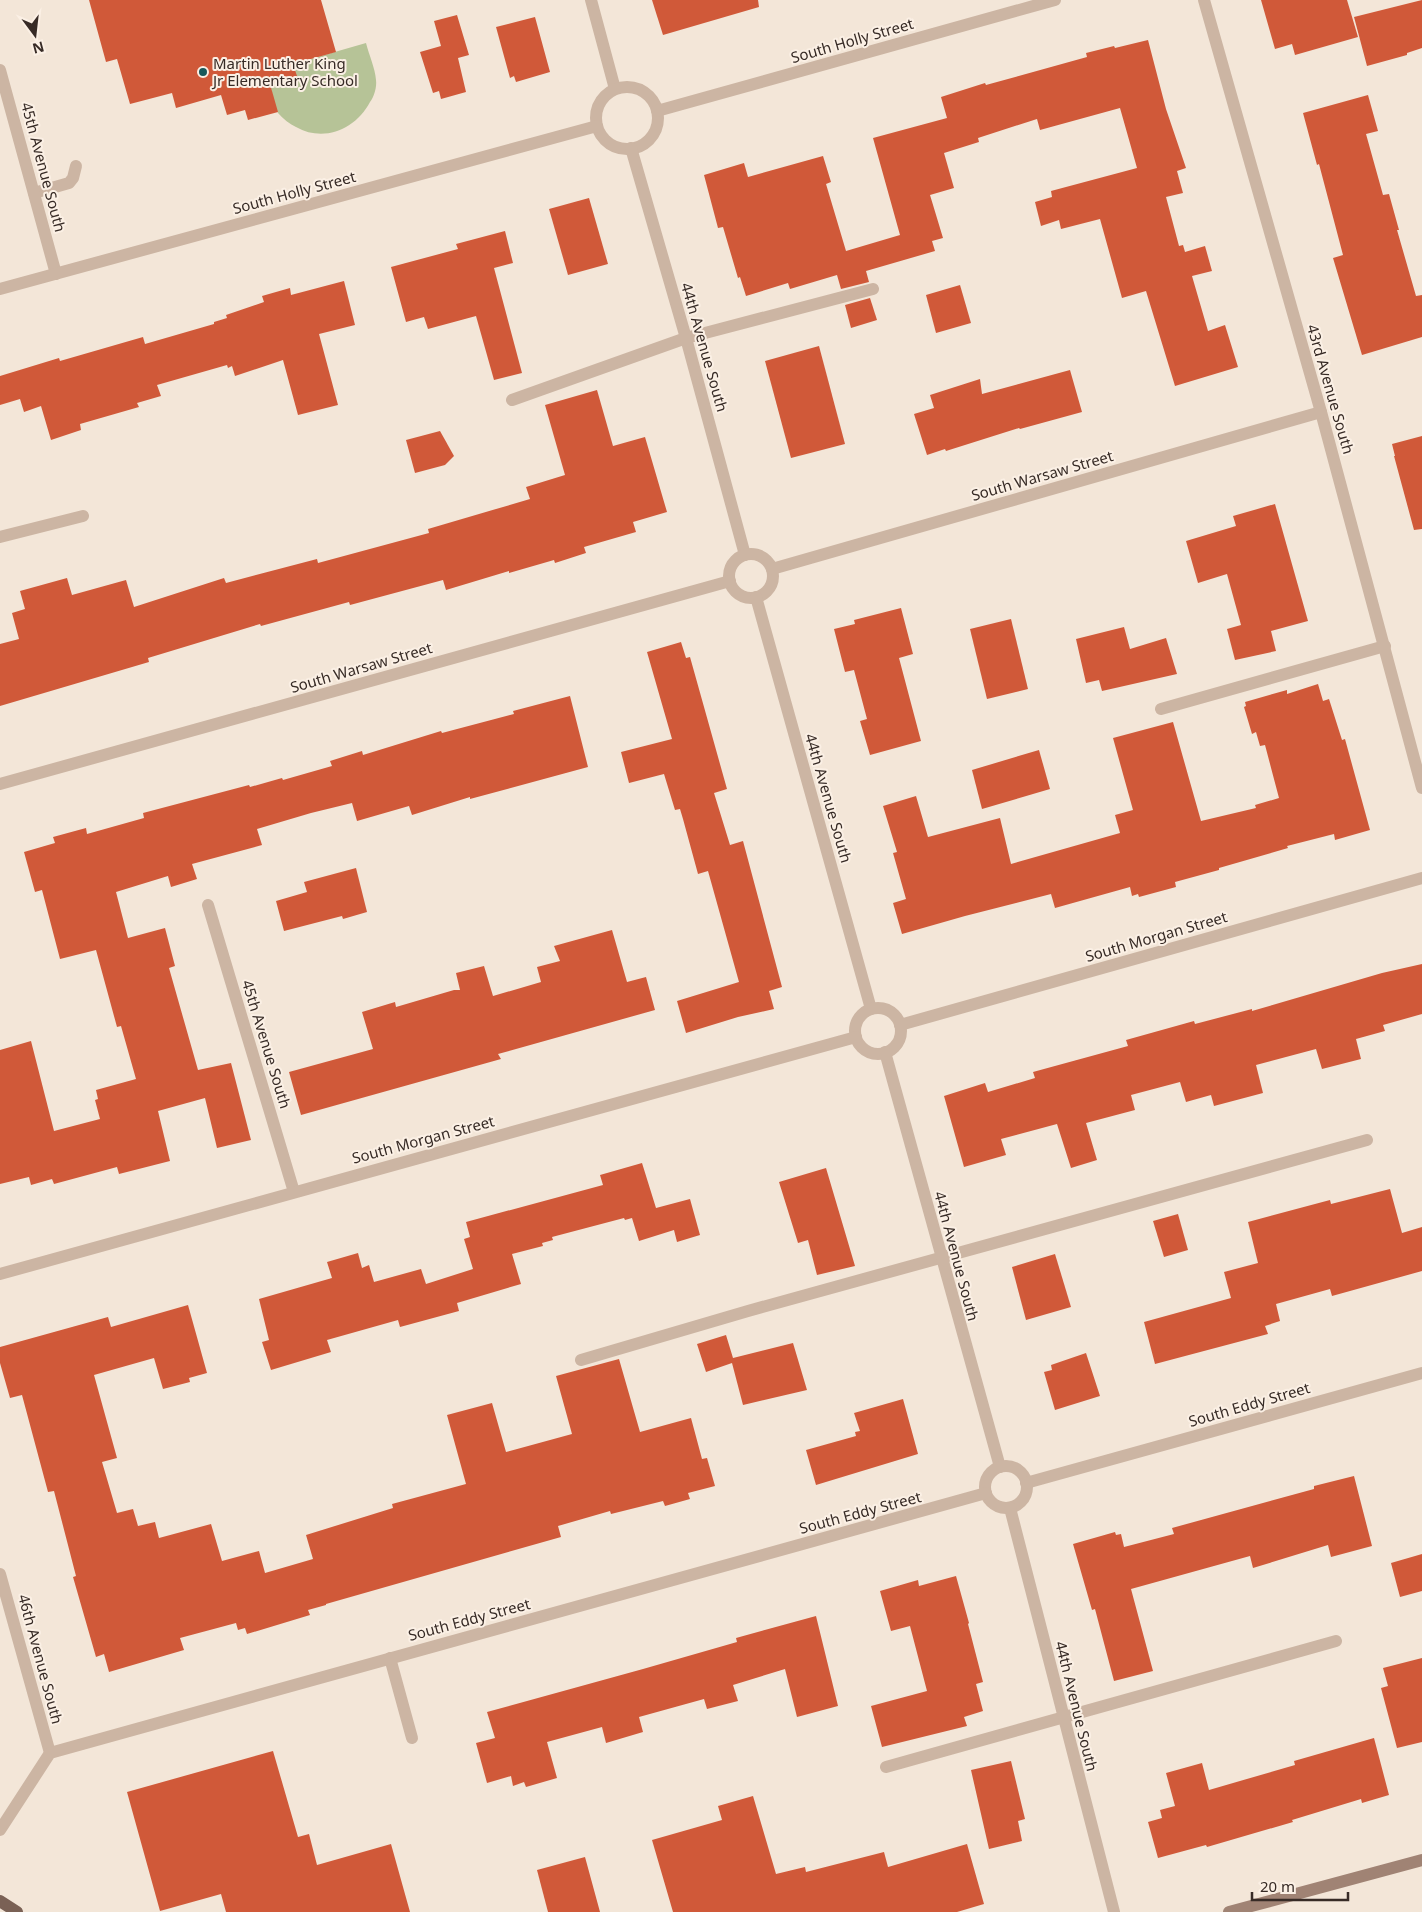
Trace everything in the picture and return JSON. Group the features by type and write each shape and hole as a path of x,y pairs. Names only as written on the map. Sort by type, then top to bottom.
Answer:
{"main road":[{"path":"0,1901 17,1912"}],"street":[{"path":"591,0 615,88"},
{"name":"South Holly Street","path":"657,111 1055,0"},
{"name":"43rd Avenue South","path":"1204,0 1321,412 1422,788"},
{"name":"45th Avenue South","path":"0,70 56,274"},
{"path":"635,87 644,91 651,98 657,111 657,126 653,135 645,143 631,148 625,149 605,141 597,126 596,111 600,101 615,88 635,87"},
{"name":"South Holly Street","path":"0,289 597,126"},
{"name":"44th Avenue South","path":"631,148 686,338 745,555"},
{"path":"34,192 69,183 73,178 76,166"},
{"path":"512,400 686,338 873,290"},
{"name":"South Warsaw Street","path":"772,569 1321,412"},
{"path":"0,537 83,516"},
{"path":"756,554 762,557 772,569 772,581 769,587 764,593 756,597 743,596 732,587 729,572 736,560 745,555 756,554"},
{"name":"South Warsaw Street","path":"0,784 730,581"},
{"name":"44th Avenue South","path":"756,597 871,1008"},
{"path":"1161,709 1385,646"},
{"name":"South Morgan Street","path":"900,1025 1422,878"},
{"name":"45th Avenue South","path":"208,905 294,1192"},
{"path":"871,1008 883,1008 890,1011 895,1015 900,1025 900,1036 897,1043 892,1049 885,1052 877,1054 869,1052 863,1048 856,1037 855,1027 858,1019 871,1008"},
{"name":"South Morgan Street","path":"0,1274 856,1037"},
{"name":"44th Avenue South","path":"885,1052 1000,1467"},
{"path":"581,1360 748,1311 1367,1140"},
{"name":"South Eddy Street","path":"1026,1483 1422,1373"},
{"path":"1011,1466 1017,1469 1022,1474 1026,1483 1027,1492 1024,1498 1010,1508 999,1507 992,1503 986,1494 988,1476 1000,1467 1011,1466"},
{"name":"South Eddy Street","path":"50,1753 986,1494"},
{"name":"44th Avenue South","path":"1010,1508 1114,1912"},
{"name":"46th Avenue South","path":"0,1574 50,1753"},
{"path":"886,1767 1336,1641"},
{"path":"390,1658 412,1738"},
{"path":"0,1830 50,1753"},
{"path":"1229,1912 1422,1860"}],"green space":[{"path":"366,43 376,86 371,100 356,120 338,131 317,134 296,127 278,113 270,84 296,76 293,64"}],"building":[{"path":"89,0 321,0 336,52 293,64 297,76 270,84 278,112 248,120 245,110 227,115 221,95 176,108 172,93 130,104 117,59 106,62"},
{"path":"652,0 758,0 759,7 663,35"},
{"path":"1261,0 1347,0 1358,37 1295,55 1292,44 1275,49"},
{"path":"1422,0 1422,48 1407,53 1407,55 1367,66 1354,17"},
{"path":"457,15 469,55 458,58 466,92 441,99 439,91 433,93 420,52 441,46 434,21"},
{"path":"535,17 550,72 516,82 514,76 510,78 496,27"},
{"path":"1148,40 1166,109 1186,168 1177,171 1183,193 1166,197 1179,246 1183,245 1185,252 1205,246 1212,271 1192,276 1208,331 1225,325 1238,367 1175,386 1146,291 1122,298 1100,219 1061,229 1059,220 1041,226 1035,202 1052,197 1051,191 1137,168 1120,108 1040,130 1037,119 978,138 979,142 944,153 954,188 930,195 943,238 932,241 935,251 866,271 869,282 841,289 837,275 790,289 788,283 746,296 740,277 738,278 723,227 718,228 704,175 744,163 748,177 823,156 831,182 826,184 846,251 900,235 873,138 947,118 941,97 985,83 986,85 1087,57 1086,53"},
{"path":"1368,95 1378,131 1366,134 1383,195 1389,194 1416,296 1422,295 1422,337 1362,355 1333,258 1343,255 1319,164 1317,165 1303,113"},
{"path":"589,198 608,264 568,275 549,209"},
{"path":"505,231 513,263 494,268 522,373 494,380 476,316 428,329 424,317 406,322 391,267 458,249 456,244"},
{"path":"344,281 355,325 319,334 338,405 298,415 283,360 235,376 232,366 228,368 227,365 157,385 161,396 137,403 139,407 80,424 81,430 51,440 41,406 24,412 20,399 0,405 0,376 59,358 60,361 143,337 145,344 214,324 214,322 227,318 226,315 264,302 262,296 290,288 291,295"},
{"path":"960,285 971,323 936,333 926,295"},
{"path":"870,298 877,320 851,328 845,305"},
{"path":"819,346 845,444 791,458 765,361"},
{"path":"1070,370 1082,412 927,455 914,414 934,408 930,395 980,379 982,394"},
{"path":"597,390 613,446 645,437 667,512 633,522 636,532 584,547 586,553 555,563 554,560 509,573 509,571 446,590 443,580 350,605 349,602 261,626 260,624 148,658 149,662 0,706 0,644 19,639 12,613 25,609 20,591 67,578 72,595 126,580 134,607 224,578 226,583 317,559 318,563 429,533 428,529 530,499 526,487 565,475 545,405"},
{"path":"440,431 454,456 445,465 415,473 406,440"},
{"path":"1422,436 1422,529 1414,530 1392,444"},
{"path":"1275,504 1308,621 1271,631 1276,651 1235,660 1227,629 1241,625 1227,574 1198,583 1186,541 1236,526 1233,516"},
{"path":"901,608 913,654 899,658 921,741 870,755 860,721 867,719 854,670 845,672 834,629 855,624 854,620"},
{"path":"1011,619 1028,689 987,699 970,629"},
{"path":"1124,627 1130,649 1166,638 1177,674 1102,691 1099,680 1086,683 1076,639"},
{"path":"681,642 686,658 690,657 727,789 714,793 730,845 743,841 782,987 769,991 774,1009 738,1017 686,1033 677,1001 739,982 708,871 698,874 680,809 675,810 664,774 629,783 621,752 672,739 647,652"},
{"path":"1318,684 1323,701 1329,699 1342,740 1345,739 1370,830 1335,840 1334,834 1287,846 1288,848 1175,882 1176,887 1139,897 1138,894 1132,896 1130,887 1055,908 1051,894 902,934 893,903 906,899 893,853 897,852 883,806 916,796 928,837 1000,818 1011,864 1120,833 1115,815 1133,810 1113,738 1173,722 1201,821 1256,808 1255,805 1279,798 1265,745 1260,746 1256,732 1252,734 1244,707 1246,706 1245,702 1287,690 1287,694"},
{"path":"570,696 588,767 470,799 470,797 412,815 409,806 357,821 352,803 311,813 257,829 262,845 192,864 197,879 171,887 168,876 116,892 128,938 165,928 175,966 169,968 198,1070 231,1063 251,1140 217,1148 205,1098 158,1111 170,1161 119,1174 117,1167 54,1184 52,1179 31,1185 29,1177 0,1184 0,1050 31,1041 54,1131 100,1119 95,1100 98,1099 96,1090 136,1079 121,1026 117,1027 96,950 60,959 42,890 35,892 24,852 55,843 53,837 86,828 87,834 144,818 143,813 249,785 250,787 282,778 283,780 332,766 330,761 362,751 363,755 441,731 442,733 514,714 513,711"},
{"path":"1039,750 1050,789 982,809 972,770"},
{"path":"356,868 367,912 343,919 342,916 284,931 276,901 307,892 304,882"},
{"path":"612,930 627,982 646,977 655,1010 498,1054 501,1059 301,1115 289,1072 373,1049 362,1012 395,1002 396,1007 454,990 460,990 456,973 484,966 493,996 541,982 537,967 560,961 554,946"},
{"path":"1422,964 1422,1014 1383,1025 1385,1031 1356,1039 1361,1059 1322,1069 1316,1049 1256,1065 1263,1093 1214,1106 1211,1095 1186,1102 1180,1082 1131,1095 1135,1110 1086,1123 1097,1160 1071,1168 1057,1124 1001,1139 1006,1155 964,1167 944,1096 985,1083 988,1092 1035,1078 1033,1072 1128,1046 1126,1040 1194,1021 1195,1024 1252,1009 1252,1011 1382,973"},
{"path":"642,1163 656,1208 690,1199 700,1235 677,1242 674,1230 639,1241 632,1218 625,1220 624,1218 552,1237 553,1240 542,1243 543,1246 512,1254 521,1284 457,1303 459,1311 400,1327 398,1320 327,1340 331,1352 271,1370 262,1342 269,1340 259,1299 332,1278 327,1262 358,1253 362,1268 369,1265 374,1282 421,1269 426,1284 473,1269 464,1239 470,1237 466,1222 603,1185 600,1175"},
{"path":"826,1168 855,1266 817,1275 808,1240 798,1243 779,1182"},
{"path":"1390,1189 1402,1233 1422,1227 1422,1271 1332,1296 1330,1289 1276,1304 1280,1321 1265,1326 1268,1334 1155,1364 1144,1322 1231,1298 1224,1272 1258,1263 1248,1222 1330,1200 1331,1204"},
{"path":"1178,1214 1188,1250 1164,1257 1153,1221"},
{"path":"1055,1254 1071,1307 1026,1320 1012,1267"},
{"path":"188,1305 207,1373 189,1378 190,1382 163,1389 154,1358 94,1375 117,1458 102,1462 117,1513 133,1509 138,1526 155,1522 159,1538 211,1524 222,1561 259,1551 265,1573 313,1559 306,1535 393,1508 392,1504 466,1484 447,1415 492,1403 506,1452 572,1434 556,1376 619,1359 640,1432 691,1418 702,1459 707,1458 715,1486 688,1493 690,1499 665,1506 663,1501 611,1514 610,1511 558,1526 561,1537 326,1604 308,1610 310,1615 247,1634 245,1628 238,1630 236,1623 180,1638 184,1650 109,1672 104,1654 96,1657 73,1577 76,1576 54,1491 48,1492 22,1395 10,1398 0,1363 0,1347 108,1317 111,1327"},
{"path":"726,1335 733,1358 793,1343 807,1390 743,1405 732,1363 706,1372 697,1344"},
{"path":"1086,1353 1100,1396 1055,1410 1044,1372 1052,1370 1051,1365"},
{"path":"903,1399 918,1454 816,1485 806,1450 856,1436 855,1432 860,1431 854,1413"},
{"path":"1354,1476 1372,1546 1331,1557 1328,1545 1253,1568 1250,1556 1131,1589 1153,1671 1114,1681 1095,1609 1092,1610 1073,1544 1115,1532 1116,1535 1121,1534 1124,1547 1174,1534 1172,1528 1314,1489 1314,1486"},
{"path":"1422,1554 1422,1591 1400,1597 1391,1563"},
{"path":"956,1576 983,1682 976,1684 983,1711 964,1717 967,1726 882,1747 871,1706 927,1691 910,1626 891,1631 880,1591 918,1580 919,1586"},
{"path":"816,1616 838,1706 797,1717 785,1669 733,1685 738,1701 707,1709 704,1699 639,1717 643,1732 606,1743 602,1727 547,1742 557,1778 526,1787 524,1782 513,1786 511,1776 487,1783 476,1743 495,1738 487,1712 737,1642 736,1638"},
{"path":"1422,1658 1422,1742 1397,1748 1381,1688 1388,1686 1383,1668"},
{"path":"1374,1738 1389,1795 1362,1803 1361,1799 1292,1820 1293,1822 1207,1847 1206,1845 1158,1858 1148,1822 1162,1818 1160,1810 1175,1806 1166,1773 1202,1763 1209,1790 1295,1765 1294,1761"},
{"path":"273,1751 298,1837 309,1834 317,1865 391,1844 410,1912 226,1912 221,1894 160,1911 127,1792"},
{"path":"1011,1761 1025,1819 1018,1821 1022,1841 989,1849 971,1770"},
{"path":"753,1796 776,1874 805,1867 806,1872 884,1852 888,1867 967,1844 984,1904 957,1912 673,1912 652,1840 722,1820 718,1806"},
{"path":"585,1857 600,1912 548,1912 537,1870"}],"place":[{"name":"Martin Luther King Jr Elementary School","path":"203,72"}]}
